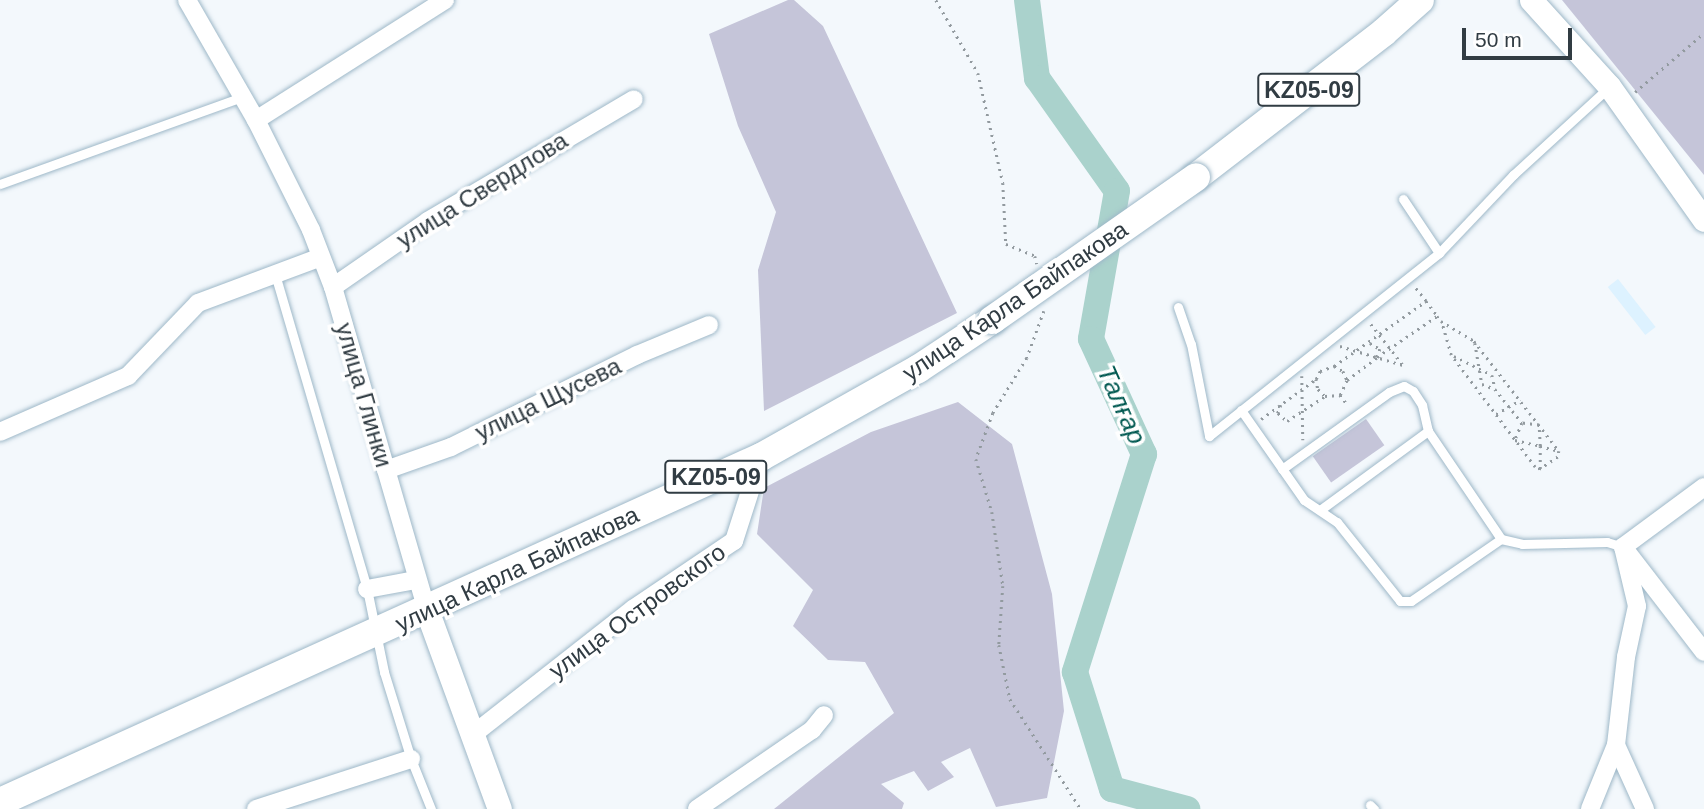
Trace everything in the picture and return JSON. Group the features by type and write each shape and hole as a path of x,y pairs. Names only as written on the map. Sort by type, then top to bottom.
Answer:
{"main road":[{"name":"улица Карла Байпакова","path":"0,802 376,634 761,457 918,369 1196,177 1384,32 1420,0"},
{"name":"улица Глинки","path":"427,610 500,809"}],"street":[{"name":"улица Глинки","path":"187,0 256,120 311,230 333,287 416,580 427,610"},
{"path":"256,120 445,0"},
{"path":"1531,0 1615,95 1704,220"},
{"name":"улица Свердлова","path":"333,287 428,221 634,99"},
{"path":"0,432 128,376 198,303 321,257"},
{"name":"улица Щусева","path":"386,470 451,447 637,355 709,325"},
{"name":"улица Островского","path":"471,736 633,609 734,541 761,457"},
{"path":"1623,547 1704,487"},
{"path":"1623,547 1704,652"},
{"path":"1590,809 1616,745 1626,657 1637,606 1623,547"},
{"path":"367,589 416,580"},
{"path":"697,809 812,730 824,715"},
{"path":"1616,745 1644,809"},
{"path":"256,809 411,759"}],"lane":[{"path":"1178,307 1191,344 1209,436 1439,253 1513,175 1615,95"},
{"path":"0,184 242,97"},
{"path":"1403,199 1439,253"},
{"path":"274,273 367,589 384,672 411,759 431,809"},
{"path":"1282,469 1389,392 1404,386 1413,391 1422,405 1428,430 1501,539 1521,544 1607,542 1623,547"},
{"path":"1241,410 1304,500 1337,522 1395,598 1406,602 1501,539"},
{"path":"1320,510 1428,430"}],"path":[{"path":"936,0 978,74 1003,183 1006,244 1035,256 1038,268"},
{"path":"1615,95 1704,33"},
{"path":"1407,278 1441,321 1474,341 1559,451 1558,457 1540,469"},
{"path":"1252,426 1316,379 1325,368 1334,366 1426,301"},
{"path":"1046,305 1027,358 993,413 976,459 992,512 1003,586 999,645 1010,699 1081,809"},
{"path":"1327,342 1403,365 1363,313"},
{"path":"1340,395 1347,380 1437,316"},
{"path":"1441,321 1451,355 1540,469"},
{"path":"1474,341 1482,384"},
{"path":"1368,342 1377,344 1380,349 1377,358"},
{"path":"1451,355 1492,375"},
{"path":"1301,363 1303,441"},
{"path":"1334,366 1343,372 1347,380"},
{"path":"1492,375 1497,371"},
{"path":"1492,375 1495,388 1522,422 1539,425"},
{"path":"1316,379 1318,389 1325,396"},
{"path":"1476,388 1482,384"},
{"path":"1482,384 1495,388"},
{"path":"1281,405 1279,413 1287,421 1325,396 1340,395"},
{"path":"1340,395 1347,404"},
{"path":"1496,414 1520,400"},
{"path":"1515,440 1522,422"},
{"path":"1539,425 1540,469"},
{"path":"1515,440 1559,451"}],"shaded area":[{"path":"788,0 794,0 823,26 957,313 764,411 758,270 776,212 738,126 709,34"},
{"path":"1562,0 1704,0 1704,175"},
{"path":"1618,279 1656,327 1645,335 1608,287"},
{"path":"958,402 1012,444 1052,594 1064,711 1047,798 996,807 970,748 941,762 954,777 928,791 914,771 881,784 904,803 902,809 774,809 894,713 865,662 828,660 793,626 813,590 757,534 764,488 871,432"},
{"path":"1366,419 1384,445 1331,482 1313,456"}],"waterway":[{"name":"Талғар","path":"1027,0 1037,78 1117,191 1091,339 1144,454 1075,672 1112,789 1187,809"}]}
